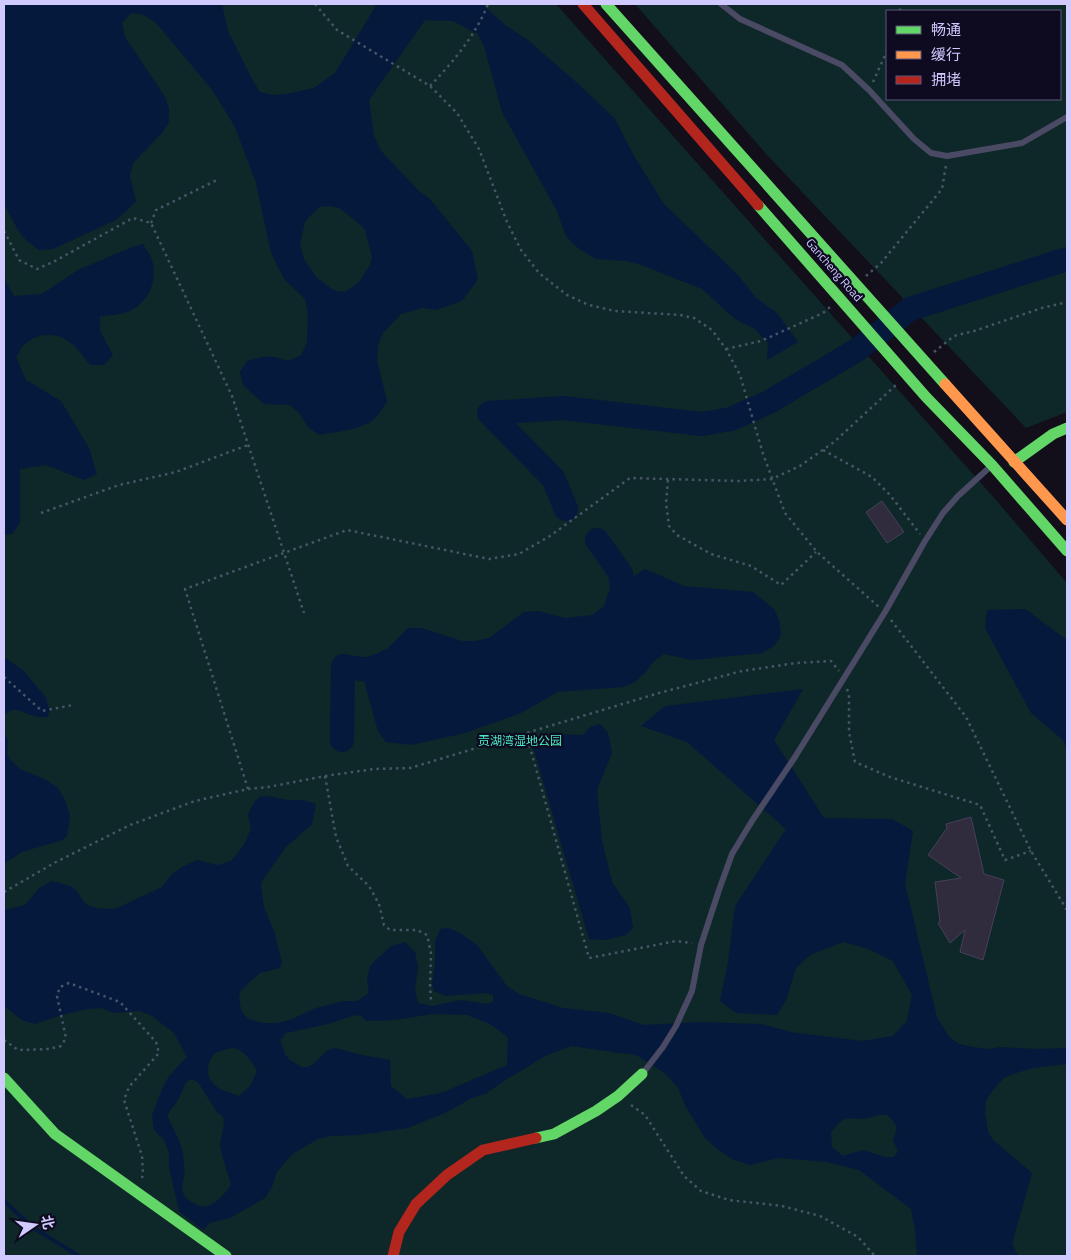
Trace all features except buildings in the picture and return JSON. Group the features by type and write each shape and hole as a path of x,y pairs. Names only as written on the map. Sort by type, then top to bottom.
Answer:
{"street":[{"name":"Gancheng Road","path":"583,4 926,397 992,465 1067,551"},
{"name":"Gancheng Road","path":"606,4 1067,520"},
{"path":"1015,463 1067,430"},
{"path":"393,1256 399,1232 416,1204 447,1175 483,1150 554,1134 596,1111 618,1096 642,1074"},
{"path":"4,1078 55,1134 226,1256"}],"lane":[{"path":"721,4 740,19 842,65 869,90 914,139 931,153 947,156 1022,143 1067,117"},
{"path":"642,1074 664,1047 692,991 701,945 732,854 885,612 943,513 958,496 992,465"}],"path":[{"path":"315,4 337,30 430,86 457,113 480,150 507,222 521,250 539,273 567,295 589,305 615,311 680,315 694,318 712,330 740,375 763,454 785,513 816,552 885,612 966,717 1031,851 1067,910"},
{"path":"430,86 449,66 472,34 488,4"},
{"path":"869,90 886,53"},
{"path":"866,276 881,263 942,189 947,156"},
{"path":"217,180 156,210 152,223 232,396 304,613"},
{"path":"4,231 20,260 37,269 134,218 152,223"},
{"path":"932,354 954,336 1067,302"},
{"path":"726,350 760,341 823,313 830,307"},
{"path":"248,789 185,589 347,530 489,559 519,554 550,536 630,478 740,481 772,479 800,466 834,442 896,384"},
{"path":"41,513 119,485 176,472 248,445"},
{"path":"823,450 872,477 890,495 925,541"},
{"path":"668,480 666,503 669,526 677,535 711,554 751,566 781,585 816,552"},
{"path":"4,892 56,862 130,825 195,801 248,789 326,776 374,769 410,768 658,692 742,671 796,663 831,661 845,676 849,695 849,732 855,762 890,777 980,805 1004,860 1031,851"},
{"path":"4,677 42,712 73,705"},
{"path":"526,733 589,958 676,940 701,945"},
{"path":"326,776 336,837 348,866 369,886 378,904 384,925 390,930 417,930 426,935 430,953 431,1000"},
{"path":"4,1040 18,1050 49,1049 60,1046 66,1038 57,996 60,987 69,983 120,1002 156,1042 159,1052 129,1087 124,1100 142,1156 143,1174 138,1194"},
{"path":"618,1096 645,1115 684,1176 701,1191 728,1200 782,1206 820,1216 858,1237 875,1256"}],"green space":[{"name":"贡湖湾湿地公园","path":"4,4 556,4 996,500 1067,583 1067,1256 4,1256"},
{"path":"635,4 1067,4 1067,412 1026,428 768,156"}],"water":[{"path":"4,4 222,4 228,31 253,81 260,92 273,95 314,88 335,73 377,4 482,4 505,25 528,40 615,119 634,156 664,204 738,275 756,298 777,313 798,342 767,360 768,343 755,329 735,319 702,289 639,264 596,259 578,248 566,236 557,211 502,112 484,46 478,34 453,21 425,20 369,100 374,136 381,151 419,191 430,199 472,251 478,279 462,301 436,310 422,308 401,314 383,333 378,345 377,360 387,401 375,418 362,426 319,435 308,427 300,414 290,405 264,404 243,385 240,372 247,361 268,356 288,361 301,355 307,342 308,313 305,299 284,279 271,253 256,183 235,127 213,91 157,24 144,15 131,13 122,23 125,37 164,95 169,108 169,122 161,134 133,163 130,176 136,202 116,220 53,249 39,250 27,241 18,230 4,204","holes":["320,207 341,209 365,229 372,257 370,265 359,282 347,291 341,292 333,290 316,277 304,259 300,244 305,222 310,216"]},
{"path":"143,244 151,257 154,274 153,282 146,297 135,308 124,313 100,317 100,331 113,355 104,365 90,365 75,346 61,337 48,335 30,340 22,347 16,357 26,380 61,401 89,448 97,474 84,480 46,465 20,469 20,523 12,534 4,535 4,278 14,296 42,294 78,270"},
{"path":"645,569 684,586 753,592 774,609 779,620 781,635 774,646 762,653 692,660 664,654 653,662 635,682 623,687 558,692 521,713 465,733 411,745 386,742 378,731 358,659 376,654 388,648 408,628 422,628 462,641 475,641 489,638 524,612 538,611 565,618 593,615 604,606 608,592"},
{"path":"1025,609 1067,640 1067,751 1063,740 1031,713 985,628 987,610"},
{"path":"4,657 24,671 46,698 50,711 47,717 34,716 19,710 12,710 4,715"},
{"path":"803,689 774,740 824,818 892,819 913,831 905,884 937,1017 949,1037 959,1044 989,1049 1000,1047 1067,1048 1067,1064 1033,1068 1004,1078 986,1101 985,1113 988,1132 993,1140 1032,1173 1012,1244 1019,1256 917,1256 911,1209 859,1170 827,1162 779,1158 750,1165 732,1159 705,1138 686,1107 678,1088 667,1075 638,1056 572,1046 547,1055 485,1094 472,1098 447,1112 408,1128 318,1139 294,1153 284,1163 276,1174 272,1187 265,1198 230,1218 210,1223 203,1230 179,1211 169,1167 169,1152 164,1140 154,1130 152,1115 162,1089 169,1076 187,1057 174,1033 152,1016 140,1011 113,1013 101,1008 88,1009 61,1015 35,1024 22,1020 4,1005 4,910 25,905 39,888 52,881 72,887 85,903 91,907 117,908 162,887 172,874 197,860 218,865 232,860 245,843 251,828 248,814 255,801 260,797 267,796 288,800 303,800 316,804 312,824 285,848 262,881 264,907 275,934 282,962 280,968 260,973 241,990 239,997 241,1010 251,1020 277,1023 290,1020 316,1008 343,1001 357,1001 369,993 367,980 370,966 391,946 405,942 415,952 418,966 415,990 418,1003 432,1006 461,1000 487,1004 493,1002 493,995 486,993 446,996 434,991 432,984 435,942 440,929 448,928 460,933 477,945 507,986 519,994 563,1008 609,1013 644,1025 699,1022 761,1024 791,1032 863,1041 893,1036 907,1021 912,995 893,961 868,949 843,942 810,955 796,968 786,1000 777,1015 736,1013 720,1001 728,962 735,906 786,829 687,742 641,726 665,706","holes":["433,1014 467,1015 490,1024 508,1037 507,1065 441,1093 407,1099 391,1086 390,1060 335,1048 328,1050 308,1067 301,1067 285,1054 280,1040 286,1033 328,1024 355,1015 361,1016 366,1021 394,1020","233,1048 237,1049 250,1060 257,1071 250,1086 239,1096 217,1087 210,1079 208,1069 210,1059 217,1052","191,1079 198,1082 217,1112 223,1117 224,1124 220,1144 231,1185 217,1201 207,1206 195,1204 187,1199 184,1194 182,1188 184,1177 182,1149 167,1115 177,1102 186,1083","887,1115 897,1128 893,1140 898,1152 893,1157 885,1157 863,1150 843,1156 832,1147 831,1132 840,1122 849,1118 862,1119"]},
{"path":"600,724 608,733 612,753 597,790 602,841 612,882 630,908 633,928 626,935 606,940 589,939 531,740 551,734 583,735 590,727"},
{"path":"4,733 8,740 7,754 10,759 20,769 46,780 58,788 65,800 70,816 67,836 62,840 22,852 4,864"}],"waterway":[{"path":"566,509 553,478 489,413 563,408 702,424 731,419 769,402 857,350 910,309 1067,259"},
{"path":"597,540 621,574 623,612 619,614"},
{"path":"342,740 343,666 392,674"},
{"path":"4,1201 32,1227 79,1256"}],"traffic: fast":[{"path":"606,4 945,384"},
{"path":"758,205 926,397 992,465 1067,551"},
{"path":"1014,462 1053,434 1067,428"},
{"path":"536,1138 554,1134 596,1111 618,1096 642,1074"},
{"path":"4,1078 55,1134 226,1256"}],"traffic: slow":[{"path":"945,384 1067,520"}],"traffic: jam":[{"path":"583,4 758,205"},
{"path":"393,1256 399,1232 416,1204 447,1175 483,1150 536,1138"}]}
